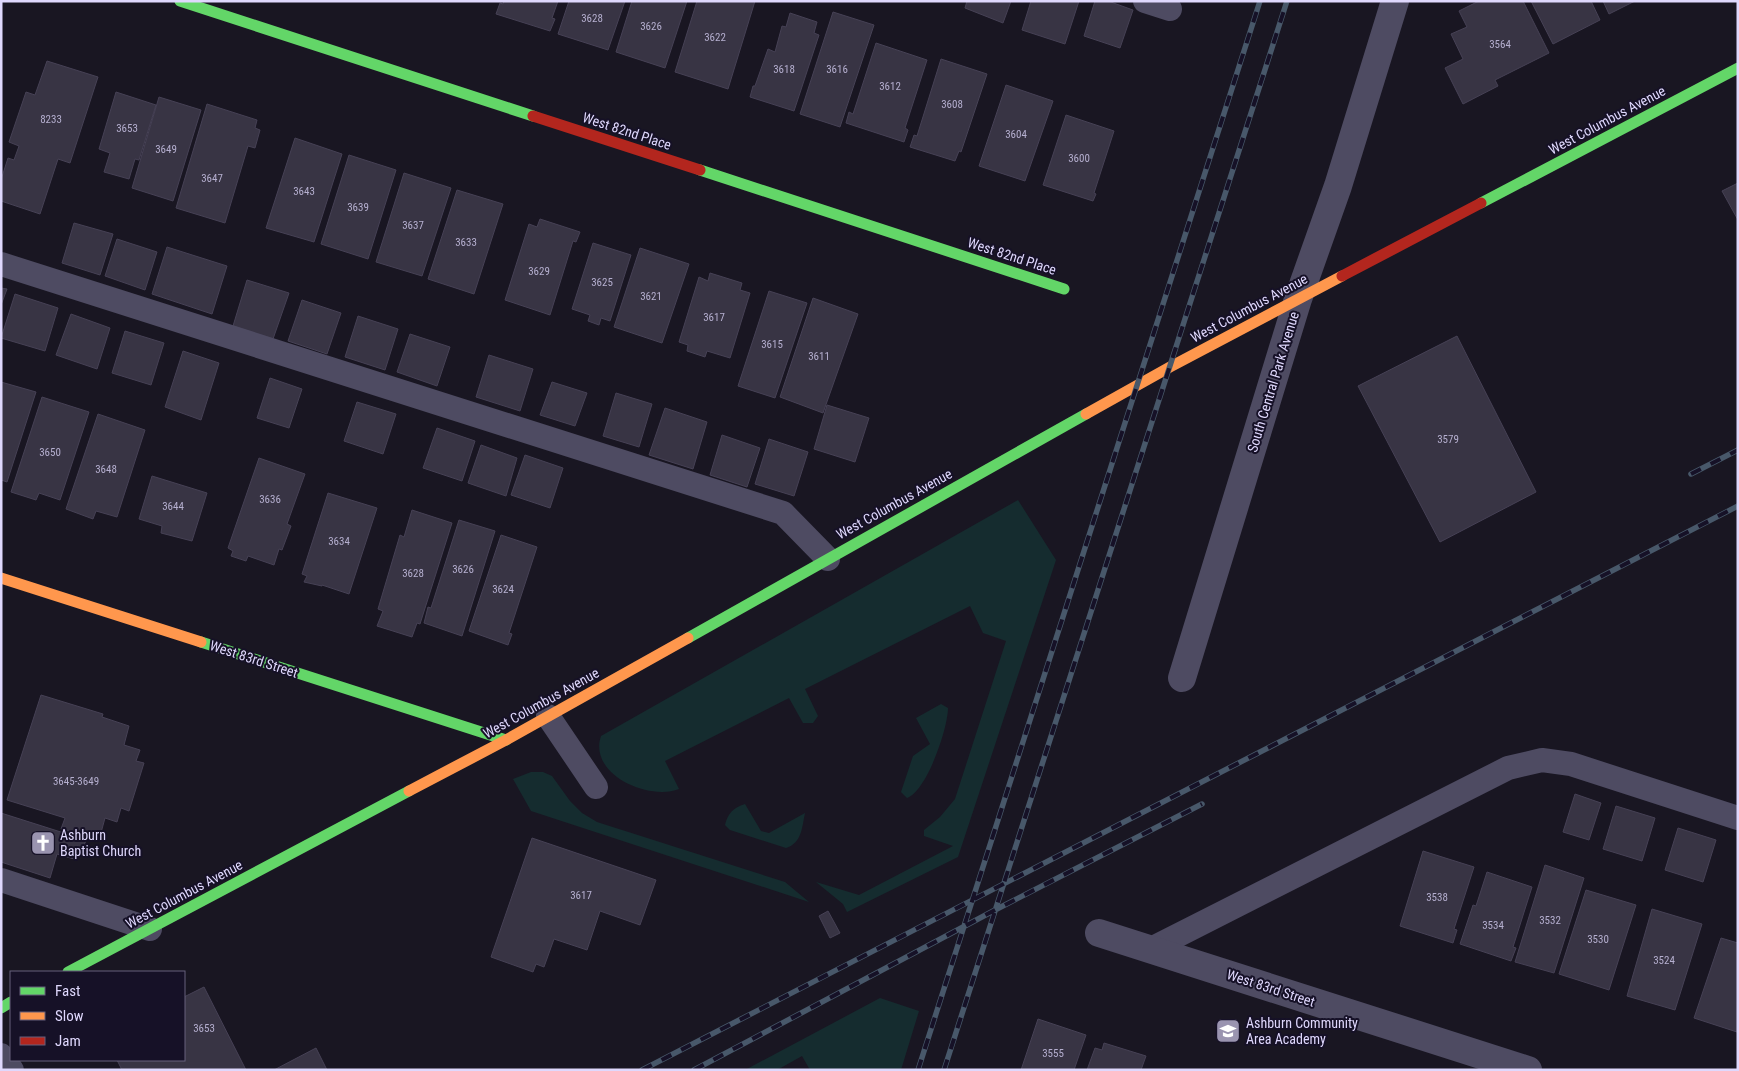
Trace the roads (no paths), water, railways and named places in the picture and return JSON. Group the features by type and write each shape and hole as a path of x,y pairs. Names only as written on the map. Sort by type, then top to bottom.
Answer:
{"main road":[{"name":"West 82nd Place","path":"180,1 1064,289"},
{"name":"West Columbus Avenue","path":"70,971 506,740 1145,380 1738,68"},
{"name":"West 83rd Street","path":"1,578 506,740"}],"street":[{"name":"South Central Park Avenue","path":"1182,678 1298,299 1338,186 1395,1"},
{"name":"West 83rd Street","path":"1099,933 1528,1070"}],"lane":[{"path":"1145,1 1170,9"},
{"path":"1,264 783,513 828,559"},
{"path":"548,716 596,787"},
{"path":"1149,950 1508,768 1542,760 1571,764 1738,818"},
{"path":"1,880 150,929"},
{"path":"1,1055 12,1070"}],"railway":[{"path":"918,1070 1260,1"},
{"path":"944,1070 1287,1"},
{"path":"1691,474 1738,450"},
{"path":"642,1070 1738,506"},
{"path":"694,1070 995,910 1202,804"}],"place":[{"name":"Ashburn Baptist Church","path":"43,843"},
{"name":"Ashburn Community Area Academy","path":"1228,1031"}]}
